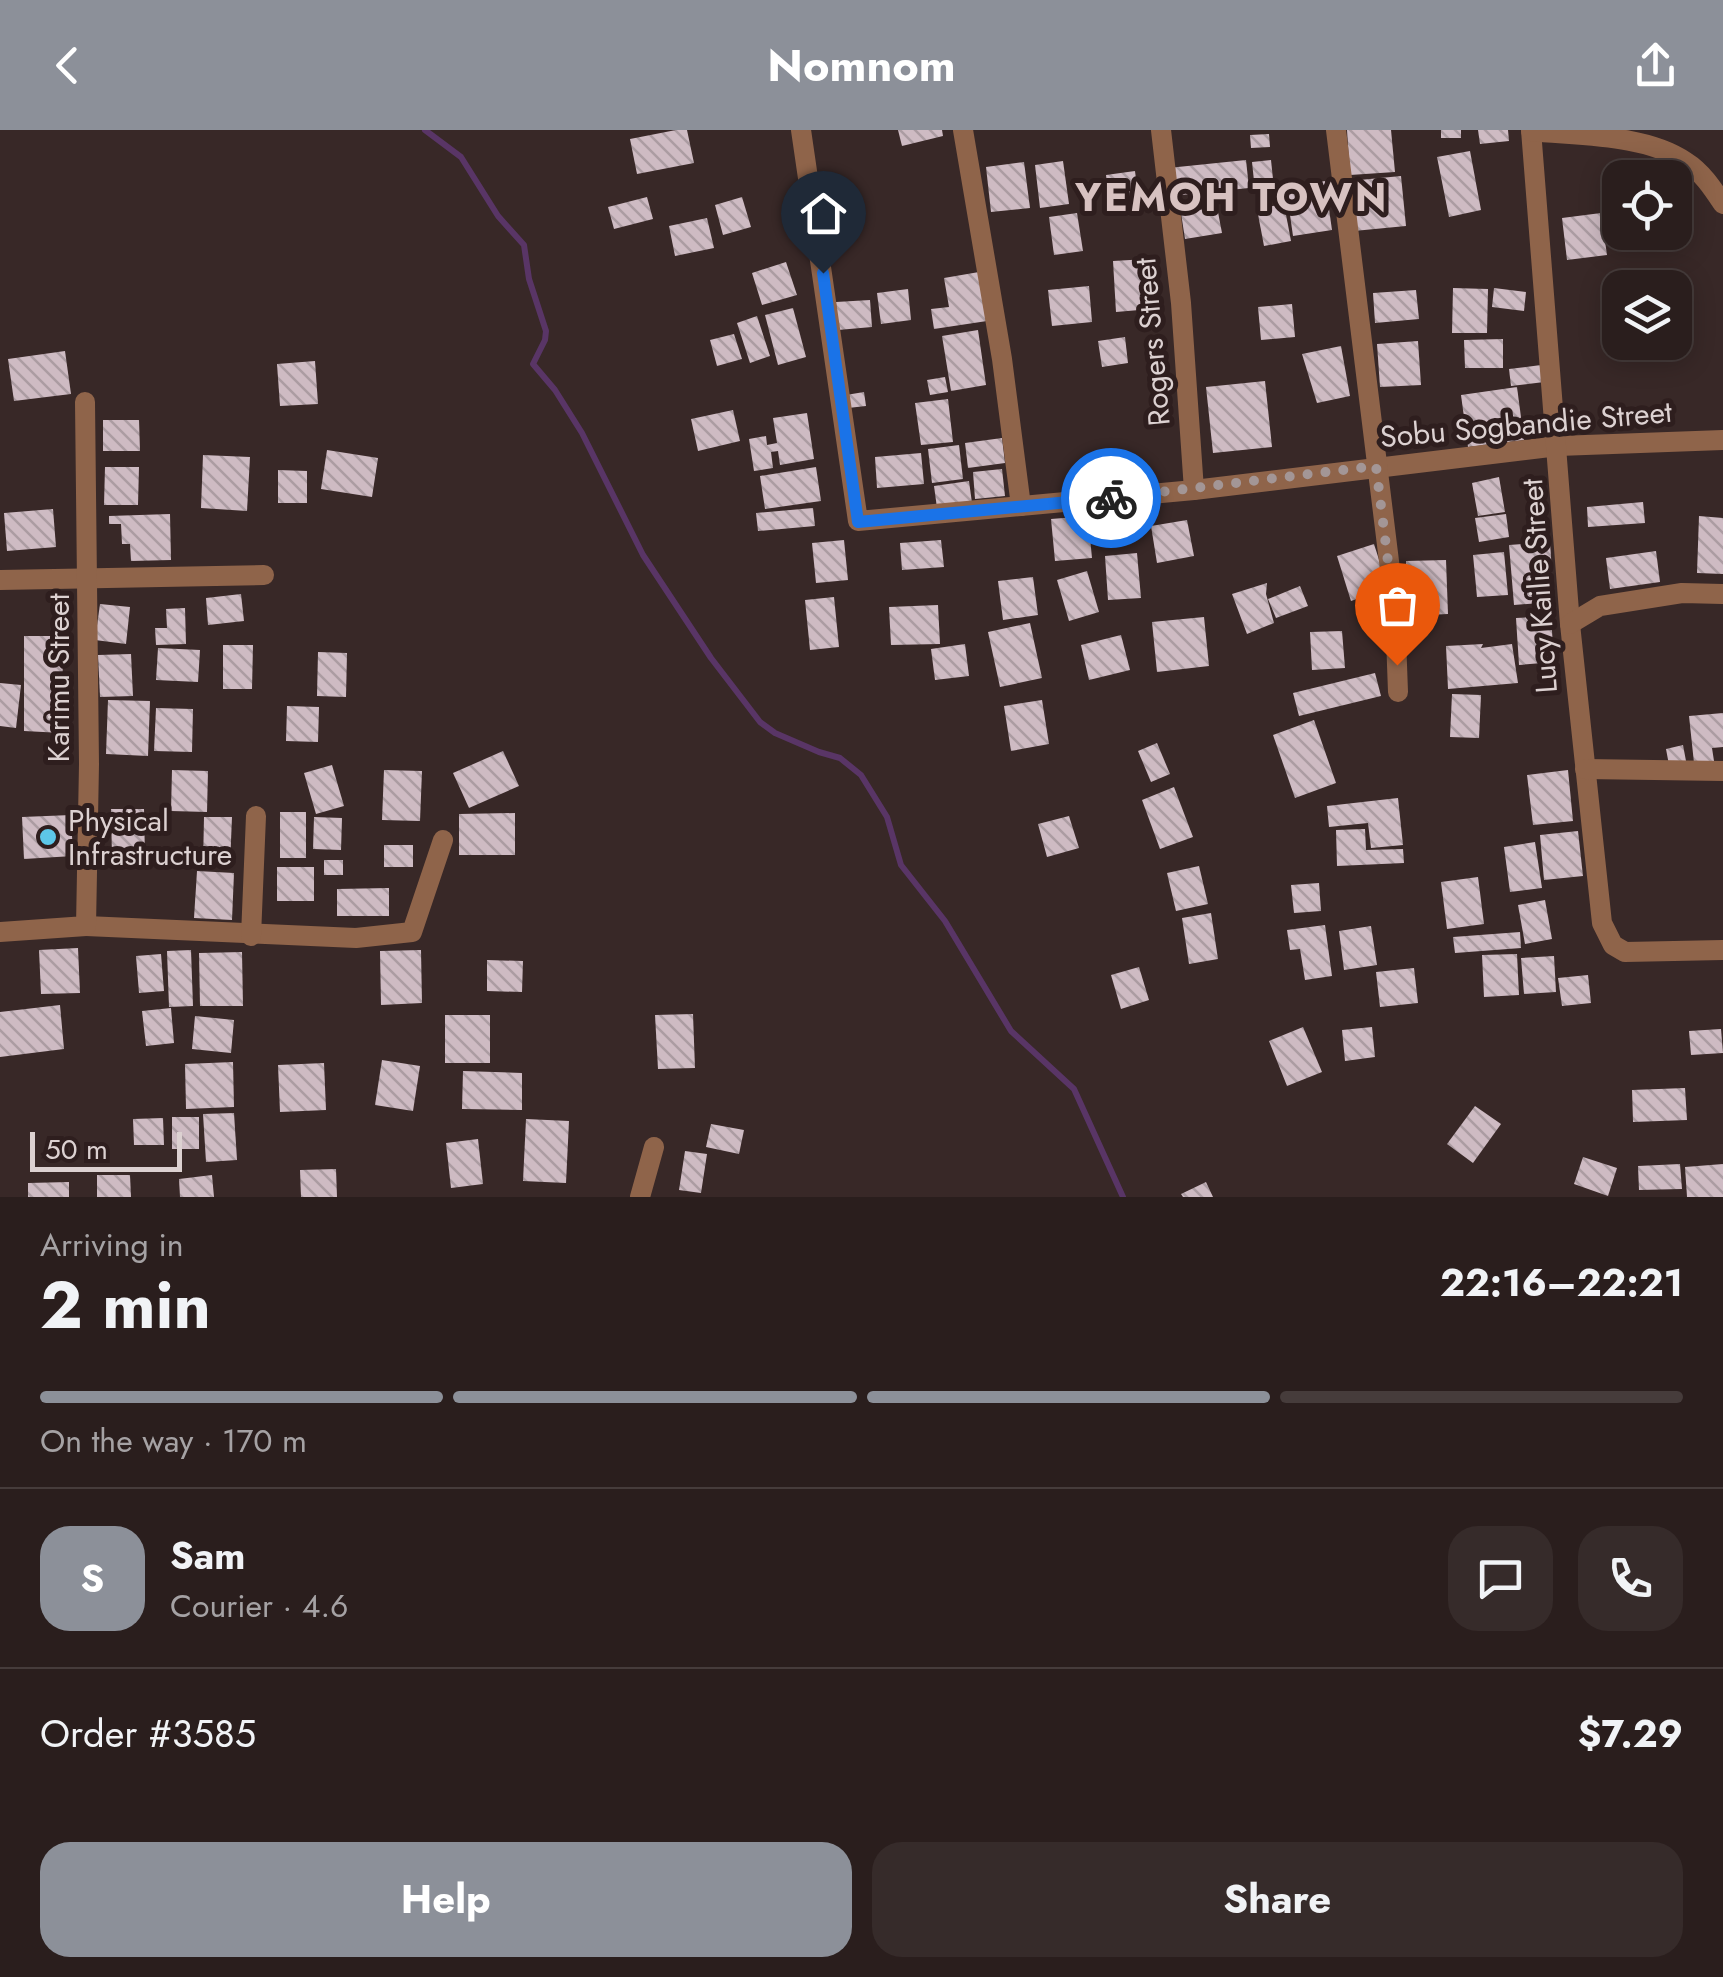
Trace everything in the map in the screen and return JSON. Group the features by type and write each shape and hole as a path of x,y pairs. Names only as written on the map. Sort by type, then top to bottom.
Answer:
{"street":[{"name":"Sobu Sogbandie Street","path":"802,130 858,522 1194,490 1558,446 1723,440"},
{"path":"963,130 1002,360 1021,506"},
{"name":"Rogers Street","path":"1162,130 1181,304 1194,490"},
{"path":"1336,130 1394,610 1398,692"},
{"path":"1531,130 1636,141 1686,161 1723,204"},
{"name":"Lucy Kailie Street","path":"1531,130 1570,624 1602,923 1612,944 1625,952 1723,950"},
{"name":"Karimu Street","path":"85,402 86,926"},
{"path":"0,580 264,576"},
{"path":"1570,624 1600,606 1682,593 1723,594"},
{"path":"1584,769 1723,772"},
{"path":"251,936 256,816"},
{"path":"0,932 86,926 356,938 412,932 443,840"},
{"path":"640,1197 654,1147"}],"building":[{"path":"687,130 694,163 637,174 630,139"},
{"path":"898,130 942,130 943,136 902,146"},
{"path":"1347,130 1391,130 1395,172 1350,175"},
{"path":"1441,130 1461,130 1461,138 1441,138"},
{"path":"1478,130 1508,130 1509,141 1480,144"},
{"path":"1269,134 1270,147 1251,148 1250,135"},
{"path":"1470,151 1481,210 1449,217 1437,157"},
{"path":"1246,160 1249,188 1171,196 1168,168"},
{"path":"1271,160 1273,179 1254,181 1252,162"},
{"path":"1063,161 1069,204 1040,208 1035,165"},
{"path":"1024,162 1030,208 991,212 986,167"},
{"path":"1135,171 1139,203 1110,207 1106,175"},
{"path":"1401,176 1406,226 1354,231 1349,181"},
{"path":"1325,181 1332,230 1293,236 1286,187"},
{"path":"647,197 653,219 614,229 608,207"},
{"path":"742,197 751,227 723,235 715,205"},
{"path":"1284,204 1291,241 1264,246 1257,209"},
{"path":"1217,207 1222,233 1185,239 1181,213"},
{"path":"1077,213 1083,251 1054,255 1049,217"},
{"path":"1601,213 1602,250 1606,250 1607,255 1567,260 1562,218"},
{"path":"707,218 714,248 675,256 669,226"},
{"path":"1147,259 1151,309 1116,312 1113,261"},
{"path":"786,262 797,295 762,305 752,273"},
{"path":"979,272 987,321 934,329 931,309 949,307 944,278"},
{"path":"1089,286 1092,322 1052,326 1048,290"},
{"path":"1453,288 1488,289 1487,333 1452,333"},
{"path":"1494,288 1526,292 1524,311 1492,307"},
{"path":"908,289 911,320 881,324 877,293"},
{"path":"1416,290 1419,319 1375,323 1373,293"},
{"path":"870,300 872,327 838,330 836,302"},
{"path":"1292,304 1295,337 1261,340 1258,307"},
{"path":"793,308 806,357 778,365 765,315"},
{"path":"757,316 770,356 750,363 737,323"},
{"path":"978,330 986,385 951,391 942,336"},
{"path":"734,334 742,359 717,366 710,340"},
{"path":"1125,337 1128,363 1102,367 1098,341"},
{"path":"1503,339 1503,368 1465,368 1464,340"},
{"path":"1418,341 1421,385 1380,387 1377,344"},
{"path":"1341,346 1350,396 1317,403 1302,354"},
{"path":"65,351 71,394 14,401 8,359"},
{"path":"315,361 318,404 280,406 277,364"},
{"path":"1541,365 1544,382 1511,386 1509,369"},
{"path":"945,377 948,392 930,395 927,380"},
{"path":"1265,381 1272,447 1213,453 1206,387"},
{"path":"1517,387 1524,440 1468,447 1461,395"},
{"path":"864,392 866,406 848,408 846,395"},
{"path":"948,399 953,442 921,445 915,403"},
{"path":"733,410 740,441 698,451 691,419"},
{"path":"807,413 814,459 780,465 778,451 771,452 773,468 754,471 749,439 766,436 767,445 777,443 773,418"},
{"path":"103,420 139,420 140,451 103,451"},
{"path":"1002,438 1005,463 968,468 965,443"},
{"path":"959,445 963,479 932,483 928,449"},
{"path":"327,450 378,458 372,497 321,489"},
{"path":"921,453 924,484 877,488 875,457"},
{"path":"203,455 250,457 247,511 201,508"},
{"path":"105,467 139,467 138,505 104,505"},
{"path":"816,467 821,501 765,509 760,476"},
{"path":"1002,469 1005,496 975,499 973,472"},
{"path":"278,470 307,471 307,503 278,503"},
{"path":"1499,477 1505,512 1478,516 1472,483"},
{"path":"969,481 972,503 937,508 934,486"},
{"path":"1643,502 1645,523 1588,527 1587,507"},
{"path":"813,508 815,526 758,531 756,513"},
{"path":"53,509 56,547 7,551 4,513"},
{"path":"170,514 171,560 131,561 130,544 122,544 121,524 109,524 109,516"},
{"path":"1506,514 1509,537 1479,542 1475,518"},
{"path":"1088,516 1092,558 1055,561 1051,519"},
{"path":"1699,516 1723,518 1723,574 1697,573"},
{"path":"1187,520 1194,556 1157,563 1151,526"},
{"path":"844,540 848,580 816,583 812,543"},
{"path":"941,540 944,567 902,570 900,543"},
{"path":"1550,542 1554,602 1514,605 1509,545"},
{"path":"1374,544 1388,588 1351,601 1337,556"},
{"path":"1656,551 1660,582 1610,589 1606,558"},
{"path":"1504,552 1508,595 1477,597 1473,555"},
{"path":"1137,553 1141,598 1108,600 1105,556"},
{"path":"1446,560 1448,614 1407,616 1406,561"},
{"path":"1087,571 1099,612 1069,621 1057,580"},
{"path":"1033,577 1038,615 1003,620 998,581"},
{"path":"1267,583 1274,623 1247,634 1232,594"},
{"path":"1300,586 1308,606 1276,618 1268,599"},
{"path":"241,594 244,621 208,625 206,598"},
{"path":"834,597 839,647 810,650 805,600"},
{"path":"100,604 130,607 126,644 95,640"},
{"path":"938,605 940,644 891,645 889,607"},
{"path":"185,608 186,644 156,645 155,628 167,628 166,609"},
{"path":"1551,616 1554,662 1519,665 1516,618"},
{"path":"1204,617 1209,666 1157,672 1152,622"},
{"path":"1030,623 1042,678 1000,687 988,632"},
{"path":"1342,631 1345,668 1312,670 1310,632"},
{"path":"1121,635 1130,670 1089,680 1081,645"},
{"path":"24,636 63,636 62,733 24,731"},
{"path":"965,644 969,676 935,680 931,649"},
{"path":"1483,644 1481,648 1512,644 1518,683 1448,689 1446,646"},
{"path":"223,645 253,645 252,689 223,689"},
{"path":"158,648 200,650 198,682 156,680"},
{"path":"318,652 347,653 346,697 317,696"},
{"path":"131,654 133,696 100,697 98,655"},
{"path":"1375,673 1381,696 1299,716 1293,693"},
{"path":"0,683 21,685 16,728 0,726"},
{"path":"1452,694 1481,695 1479,738 1450,737"},
{"path":"108,700 150,701 148,756 106,754"},
{"path":"1042,700 1049,744 1011,751 1004,706"},
{"path":"287,706 319,707 318,742 286,741"},
{"path":"156,708 193,709 192,752 154,751"},
{"path":"1723,713 1723,747 1712,748 1714,761 1694,763 1689,716"},
{"path":"1314,720 1336,783 1295,798 1273,735"},
{"path":"1157,743 1170,774 1151,782 1138,751"},
{"path":"1683,745 1686,761 1669,765 1666,749"},
{"path":"503,751 519,786 469,808 453,773"},
{"path":"332,765 344,806 316,814 304,773"},
{"path":"172,770 208,771 207,812 171,811"},
{"path":"384,770 422,771 420,821 382,820"},
{"path":"1568,770 1573,821 1533,825 1527,775"},
{"path":"1174,787 1193,837 1160,849 1142,800"},
{"path":"1398,798 1403,845 1371,848 1368,823 1329,827 1327,806"},
{"name":"Physical Infrastructure","path":"111,809 144,809 145,858 112,858"},
{"name":"Physical Infrastructure","path":"280,812 306,812 306,858 280,858"},
{"path":"515,813 515,855 459,855 459,814"},
{"name":"Physical Infrastructure","path":"71,815 73,856 24,859 22,817"},
{"path":"1069,816 1079,848 1047,857 1038,824"},
{"name":"Physical Infrastructure","path":"204,817 232,817 230,865 203,864"},
{"path":"314,817 342,818 341,850 313,849"},
{"path":"1365,829 1366,850 1403,849 1404,863 1337,866 1336,830"},
{"path":"1578,831 1583,876 1544,880 1540,835"},
{"path":"1535,842 1542,888 1510,892 1504,847"},
{"path":"384,845 413,845 413,867 384,867"},
{"path":"324,860 343,860 343,875 324,875"},
{"path":"1199,866 1208,904 1176,911 1167,873"},
{"path":"277,867 314,867 314,901 277,901"},
{"name":"Physical Infrastructure","path":"197,871 234,873 232,920 194,918"},
{"path":"1478,877 1484,924 1447,929 1441,882"},
{"path":"1319,883 1321,911 1294,913 1291,885"},
{"path":"389,888 389,916 337,916 337,889"},
{"path":"1545,900 1552,939 1525,944 1518,905"},
{"path":"1211,913 1218,959 1189,964 1182,918"},
{"path":"1325,925 1332,976 1305,980 1300,949 1290,950 1287,930"},
{"path":"1371,926 1377,965 1344,970 1339,931"},
{"path":"1520,932 1521,948 1455,953 1453,937"},
{"path":"78,948 80,993 41,994 39,950"},
{"path":"191,950 193,1006 169,1007 167,951"},
{"path":"421,950 422,1003 381,1005 380,951"},
{"path":"242,952 243,1006 200,1006 199,953"},
{"path":"161,954 164,991 139,993 136,956"},
{"path":"1517,954 1519,995 1484,997 1482,955"},
{"path":"1554,956 1556,992 1524,994 1521,958"},
{"path":"487,960 523,961 522,992 487,991"},
{"path":"1139,967 1149,1000 1121,1009 1111,975"},
{"path":"1414,968 1418,1003 1380,1007 1376,972"},
{"path":"1588,975 1591,1003 1562,1006 1558,978"},
{"path":"60,1005 64,1049 0,1057 0,1012"},
{"path":"171,1008 174,1043 146,1046 142,1011"},
{"path":"693,1014 695,1068 658,1069 655,1015"},
{"path":"445,1015 490,1015 490,1063 445,1063"},
{"path":"195,1016 234,1020 231,1053 192,1049"},
{"path":"1303,1027 1322,1072 1287,1086 1269,1041"},
{"path":"1372,1027 1375,1057 1345,1061 1342,1030"},
{"path":"1721,1029 1723,1053 1691,1055 1689,1031"},
{"path":"382,1060 420,1066 413,1111 375,1105"},
{"path":"233,1062 234,1107 186,1109 185,1064"},
{"path":"324,1063 326,1110 280,1112 278,1065"},
{"path":"463,1071 522,1073 522,1110 462,1109"},
{"path":"1685,1088 1687,1120 1633,1122 1632,1090"},
{"path":"1475,1106 1501,1124 1473,1163 1447,1144"},
{"path":"234,1113 237,1160 206,1162 203,1114"},
{"path":"172,1117 199,1117 199,1149 172,1149"},
{"path":"163,1118 164,1145 134,1145 133,1119"},
{"path":"526,1119 569,1121 566,1183 523,1181"},
{"path":"711,1124 744,1130 739,1154 706,1147"},
{"path":"478,1139 483,1184 451,1188 446,1143"},
{"path":"685,1151 707,1154 701,1193 679,1190"},
{"path":"1583,1157 1617,1168 1608,1196 1574,1184"},
{"path":"1680,1164 1682,1189 1639,1190 1638,1166"},
{"path":"1723,1164 1723,1197 1687,1197 1685,1167"},
{"path":"336,1169 337,1197 301,1197 300,1170"},
{"path":"97,1175 130,1175 131,1197 97,1197"},
{"path":"212,1175 214,1197 180,1197 179,1179"},
{"path":"69,1182 69,1197 28,1197 28,1183"},
{"path":"1206,1182 1213,1197 1181,1194"}],"waterway":[{"path":"425,130 461,157 498,216 524,245 529,279 546,331 533,364 582,433 643,555 711,658 760,722 775,733 840,758 861,775 887,817 901,865 945,921 1011,1031 1074,1089 1123,1197"}],"way so far":[{"path":"1111,498 1376,466 1397,665"}],"place":[{"name":"Physical Infrastructure","path":"48,837"}],"district":[{"name":"YEMOH TOWN","path":"1232,197"}],"route":[{"path":"823,273 858,522 1111,498"}]}
